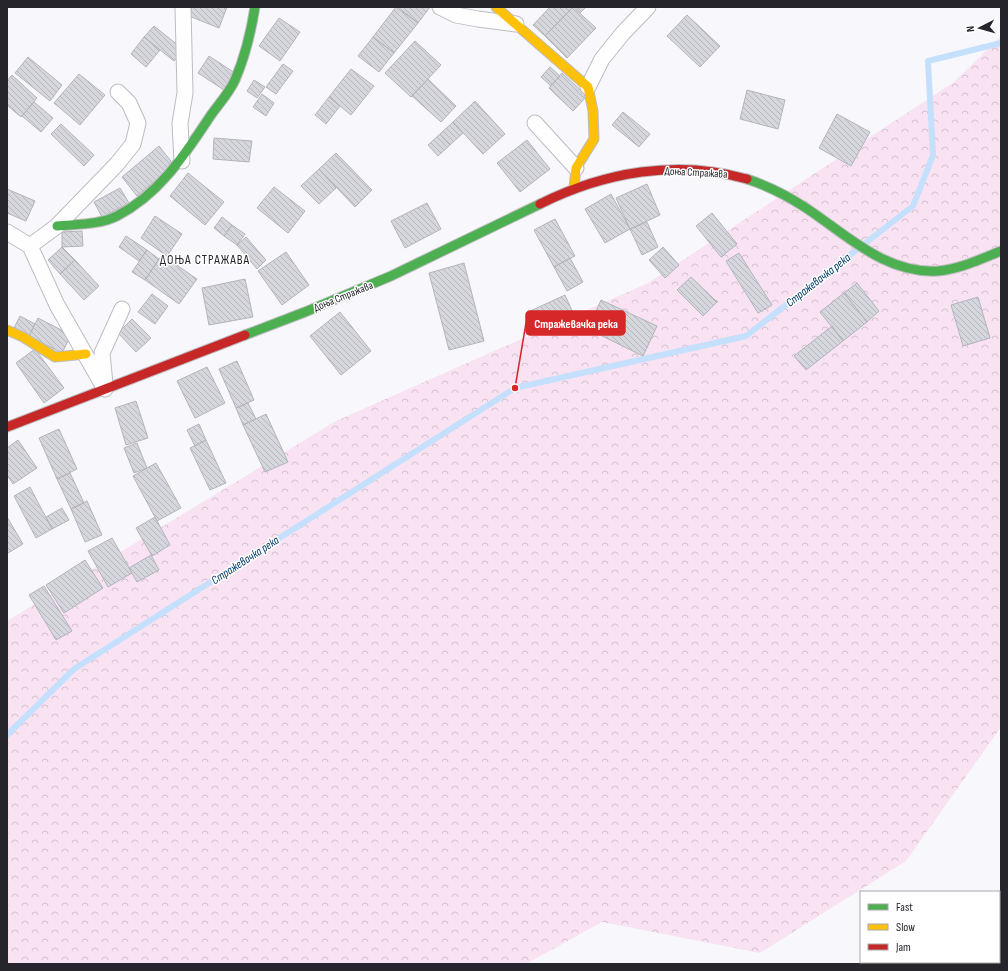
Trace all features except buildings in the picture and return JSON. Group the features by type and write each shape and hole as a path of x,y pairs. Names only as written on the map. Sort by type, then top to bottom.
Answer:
{"main road":[{"path":"57,226 98,222 115,216 132,207 160,186 182,161 234,81 251,33 255,7"},
{"path":"496,7 588,87 593,111 594,139 576,168 574,188"},
{"name":"Доња Стражава","path":"7,427 343,297 434,256 574,188 619,176 652,170 686,169 724,172 747,178 776,191 805,208 876,257 907,269 931,271 943,270 969,264 1001,251"},
{"path":"7,330 54,356 86,354"}],"street":[{"path":"182,161 180,123 185,93 183,7"},
{"path":"440,7 456,15 478,20 517,24"},
{"path":"588,87 602,59 623,33 648,7"},
{"path":"30,246 57,226 117,164 133,144 138,124 129,104 118,92"},
{"path":"535,123 576,168"},
{"path":"7,232 30,246 57,305 105,389"},
{"path":"105,389 102,353 122,309"}],"green space":[{"path":"1001,36 1001,727 906,861 760,953 602,922 526,964 7,964 7,621 336,421 648,283 954,82"}],"waterway":[{"name":"Стражевачка река","path":"7,735 74,669 515,388 746,336 913,206 933,155 928,61 1001,43"}],"traffic: fast":[{"path":"57,226 95,223 110,219 132,207 159,185 181,158 233,85 245,53 255,7"},
{"path":"747,179 792,199 868,251 884,260 901,266 919,270 946,270 970,263 1001,251"},
{"path":"245,335 391,276 540,204"}],"traffic: slow":[{"path":"496,7 588,87 593,111 594,139 576,168 574,188"},
{"path":"7,330 23,337 55,357 86,354"}],"traffic: jam":[{"path":"540,204 564,193 590,184 641,172 694,170 721,173 747,179"},
{"path":"7,427 245,335"}],"place":[{"name":"Стражевачка река","path":"515,388"}],"district":[{"name":"ДОЊА СТРАЖАВА","path":"205,259"}]}
